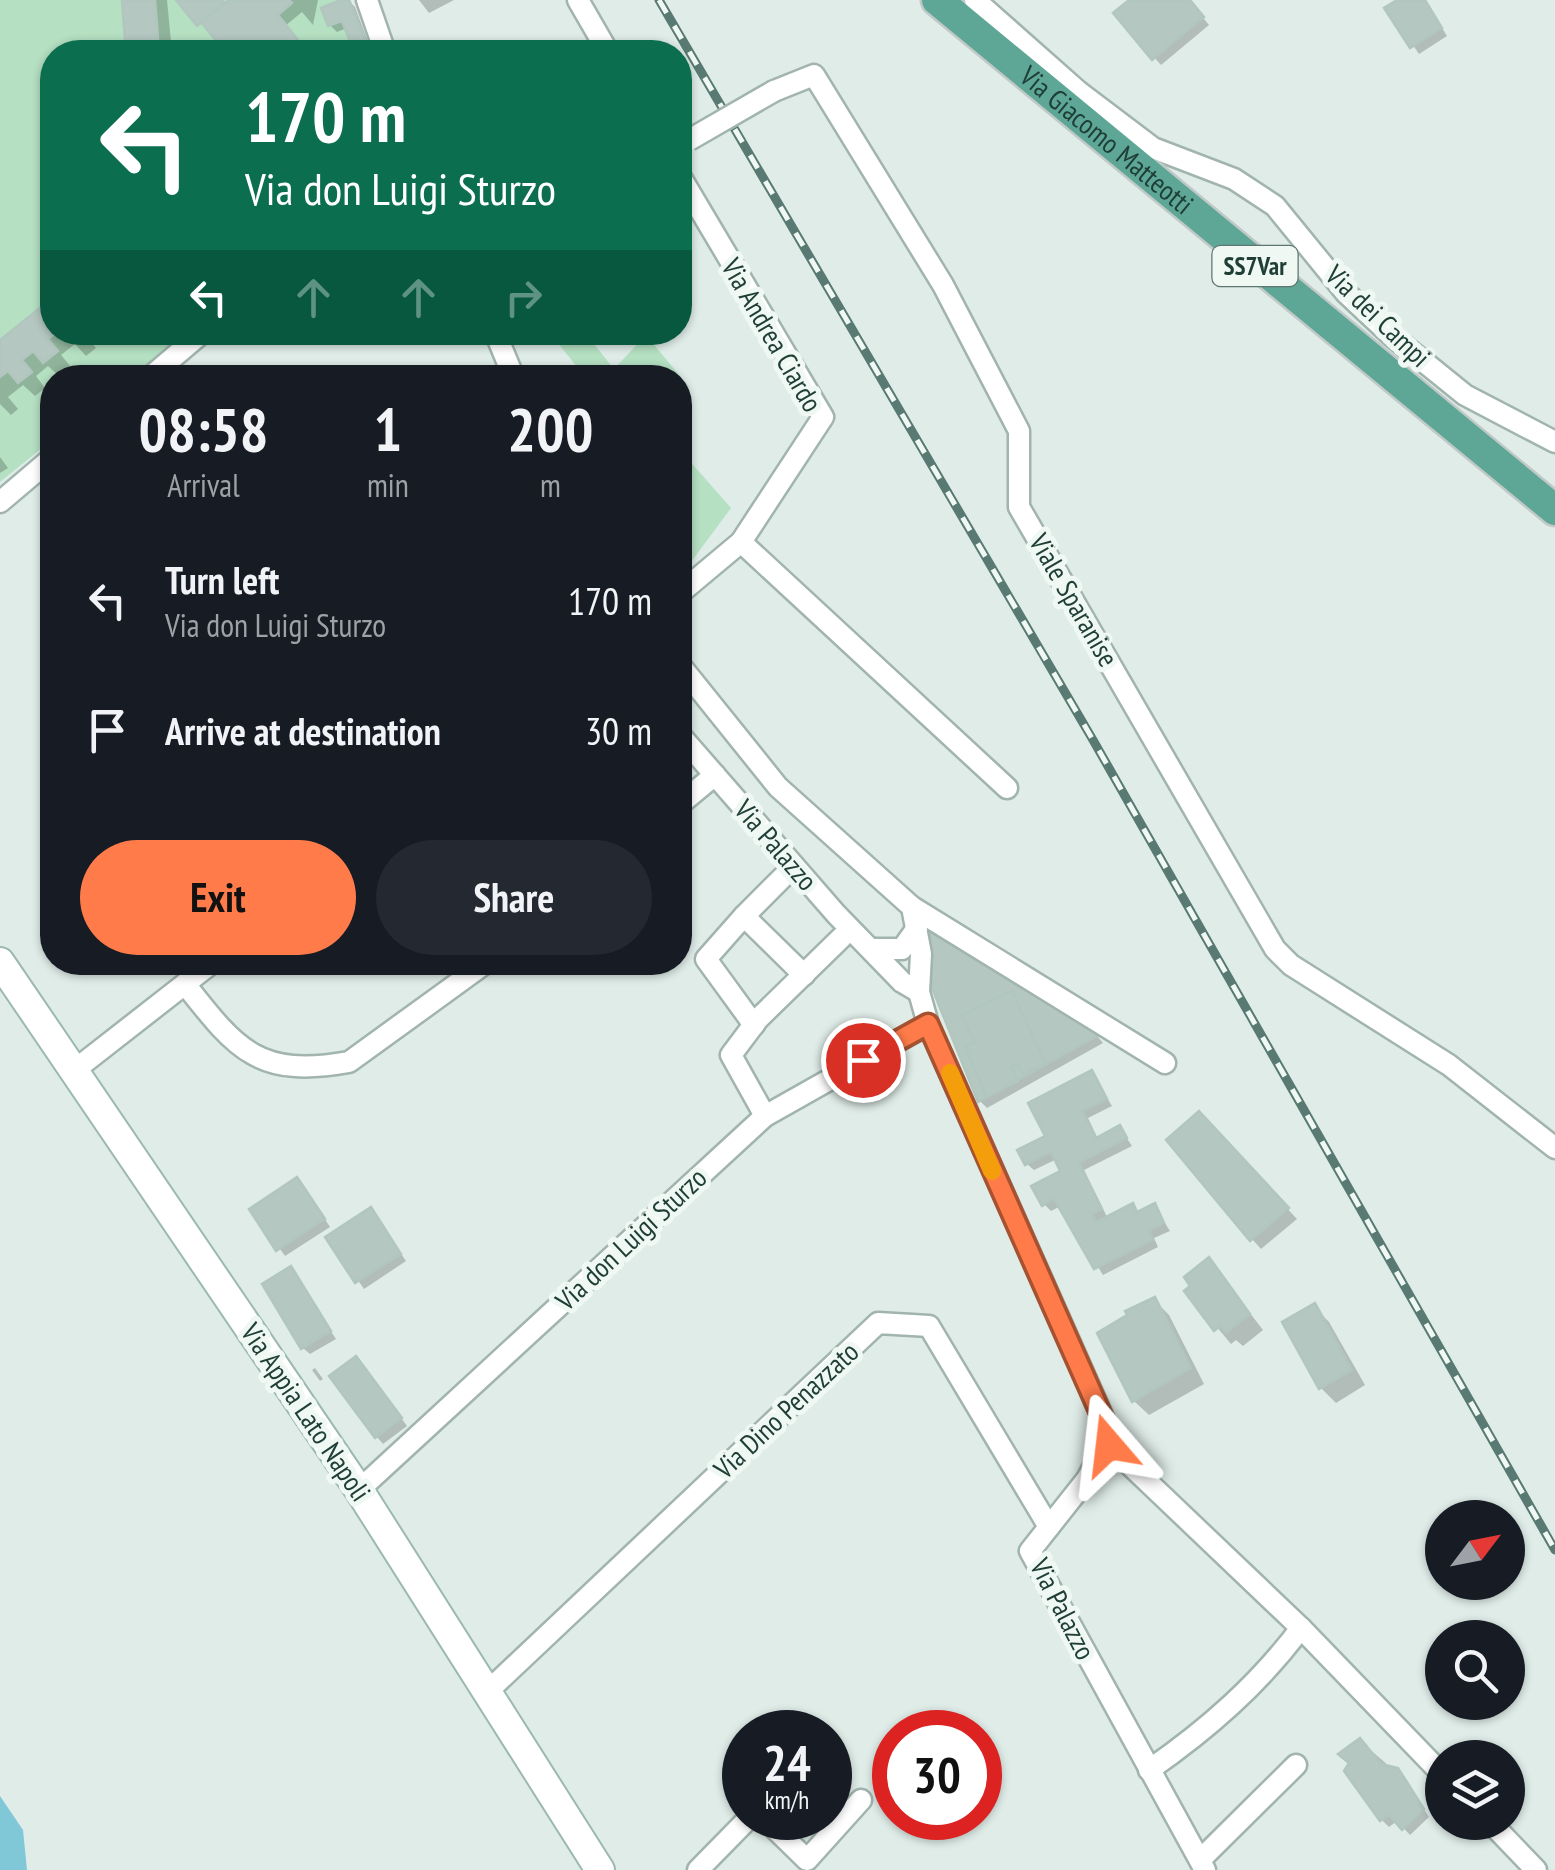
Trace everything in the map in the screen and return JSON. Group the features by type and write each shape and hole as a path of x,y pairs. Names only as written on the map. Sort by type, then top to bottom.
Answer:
{"main road":[{"name":"Via Giacomo Matteotti","path":"936,0 1555,510"}],"street":[{"path":"367,0 381,40"},
{"path":"578,0 601,40"},
{"name":"Via dei Campi","path":"974,0 1016,65"},
{"name":"Via dei Campi","path":"974,0 1080,92 1153,148 1234,179 1275,206 1346,293 1392,336 1465,395 1555,442"},
{"name":"Viale Sparanise","path":"692,138 774,91 814,75 943,285 1019,432 1020,507 1275,949 1292,965 1449,1065 1555,1148"},
{"name":"Via Andrea Ciardo","path":"692,196 823,417 742,542 692,583"},
{"path":"165,365 189,345"},
{"path":"0,502 40,468"},
{"path":"742,542 1007,788"},
{"path":"692,679 778,787 914,918 1165,1064"},
{"name":"Via Palazzo","path":"692,749 872,949 909,988 918,992"},
{"path":"692,793 714,774"},
{"path":"754,1025 706,958 784,876"},
{"path":"744,916 804,975"},
{"path":"872,949 902,949 914,918"},
{"path":"914,918 921,954 918,992 928,1024 1110,1435 1109,1445 1301,1628 1425,1756"},
{"path":"764,1116 731,1055 754,1025 842,937"},
{"name":"Via Appia Lato Napoli","path":"0,962 359,1490 600,1870"},
{"path":"76,1069 197,975"},
{"path":"186,984 233,1044 258,1058 323,1066 349,1062 469,975"},
{"name":"Via don Luigi Sturzo","path":"359,1490 764,1116 928,1024"},
{"name":"Via Dino Penazzato","path":"487,1692 878,1323 929,1326 1050,1527"},
{"name":"Via Palazzo","path":"1109,1445 1030,1551 1202,1865"},
{"path":"1150,1770 1194,1738 1266,1675 1301,1628"},
{"path":"1202,1865 1296,1766"},
{"path":"852,1810 861,1800"},
{"path":"698,1870 727,1840"},
{"path":"787,1840 807,1860 825,1840"},
{"path":"1507,1840 1536,1870"}],"green space":[{"path":"0,0 349,0 365,40 40,40 40,345 172,345 146,365 40,365 40,450 0,482"},
{"path":"560,345 595,345 611,365 575,365"},
{"path":"637,345 654,345 671,365 618,365"},
{"path":"692,464 731,508 692,561"}],"water":[{"path":"0,1796 23,1830 27,1870 0,1870"}],"building":[{"path":"122,0 155,0 158,40 125,40"},
{"path":"176,0 222,0 225,3 197,26"},
{"path":"229,0 289,0 292,3 278,15 298,40 215,40 201,22"},
{"path":"349,0 365,40 349,40 342,21 328,26 321,8"},
{"path":"1129,0 1190,0 1204,17 1152,60 1113,13"},
{"path":"1397,0 1425,0 1442,28 1410,48 1384,8"},
{"path":"40,308 40,345 53,345 58,351 43,363 33,351 22,360 32,372 18,383 8,371 0,377 0,340"},
{"path":"930,927 1099,1035 978,1102 932,988"},
{"path":"1012,991 1045,1063 1023,1075 1017,1064 1011,1067 1018,1081 987,1097 965,1047 975,1042 962,1016"},
{"path":"1092,1070 1107,1099 1082,1111 1096,1138 1120,1125 1127,1138 1079,1163 1102,1209 1092,1214 1096,1222 1133,1203 1137,1212 1155,1203 1164,1223 1149,1231 1153,1240 1094,1269 1054,1199 1042,1206 1031,1186 1060,1171 1051,1152 1025,1165 1017,1150 1045,1136 1028,1103"},
{"path":"1199,1111 1289,1208 1250,1241 1166,1140"},
{"path":"297,1177 325,1219 276,1251 249,1209"},
{"path":"371,1207 401,1254 355,1283 325,1237"},
{"path":"1209,1257 1250,1314 1226,1333 1220,1326 1214,1331 1184,1291 1190,1286 1184,1277"},
{"path":"291,1266 331,1331 301,1349 262,1284"},
{"path":"1155,1297 1191,1368 1132,1402 1097,1333 1127,1315 1125,1311"},
{"path":"1315,1303 1352,1370 1319,1389 1282,1322"},
{"path":"356,1356 402,1418 375,1438 329,1376"},
{"path":"1360,1738 1381,1764 1398,1768 1424,1809 1402,1830 1389,1815 1380,1821 1344,1771 1349,1763 1338,1754"}],"railway":[{"path":"659,0 682,40"},
{"path":"692,56 1093,740 1555,1550"}],"slow traffic":[{"path":"950,1073 992,1171"}],"route":[{"path":"863,1060 928,1024 1110,1435 1109,1445"}]}
